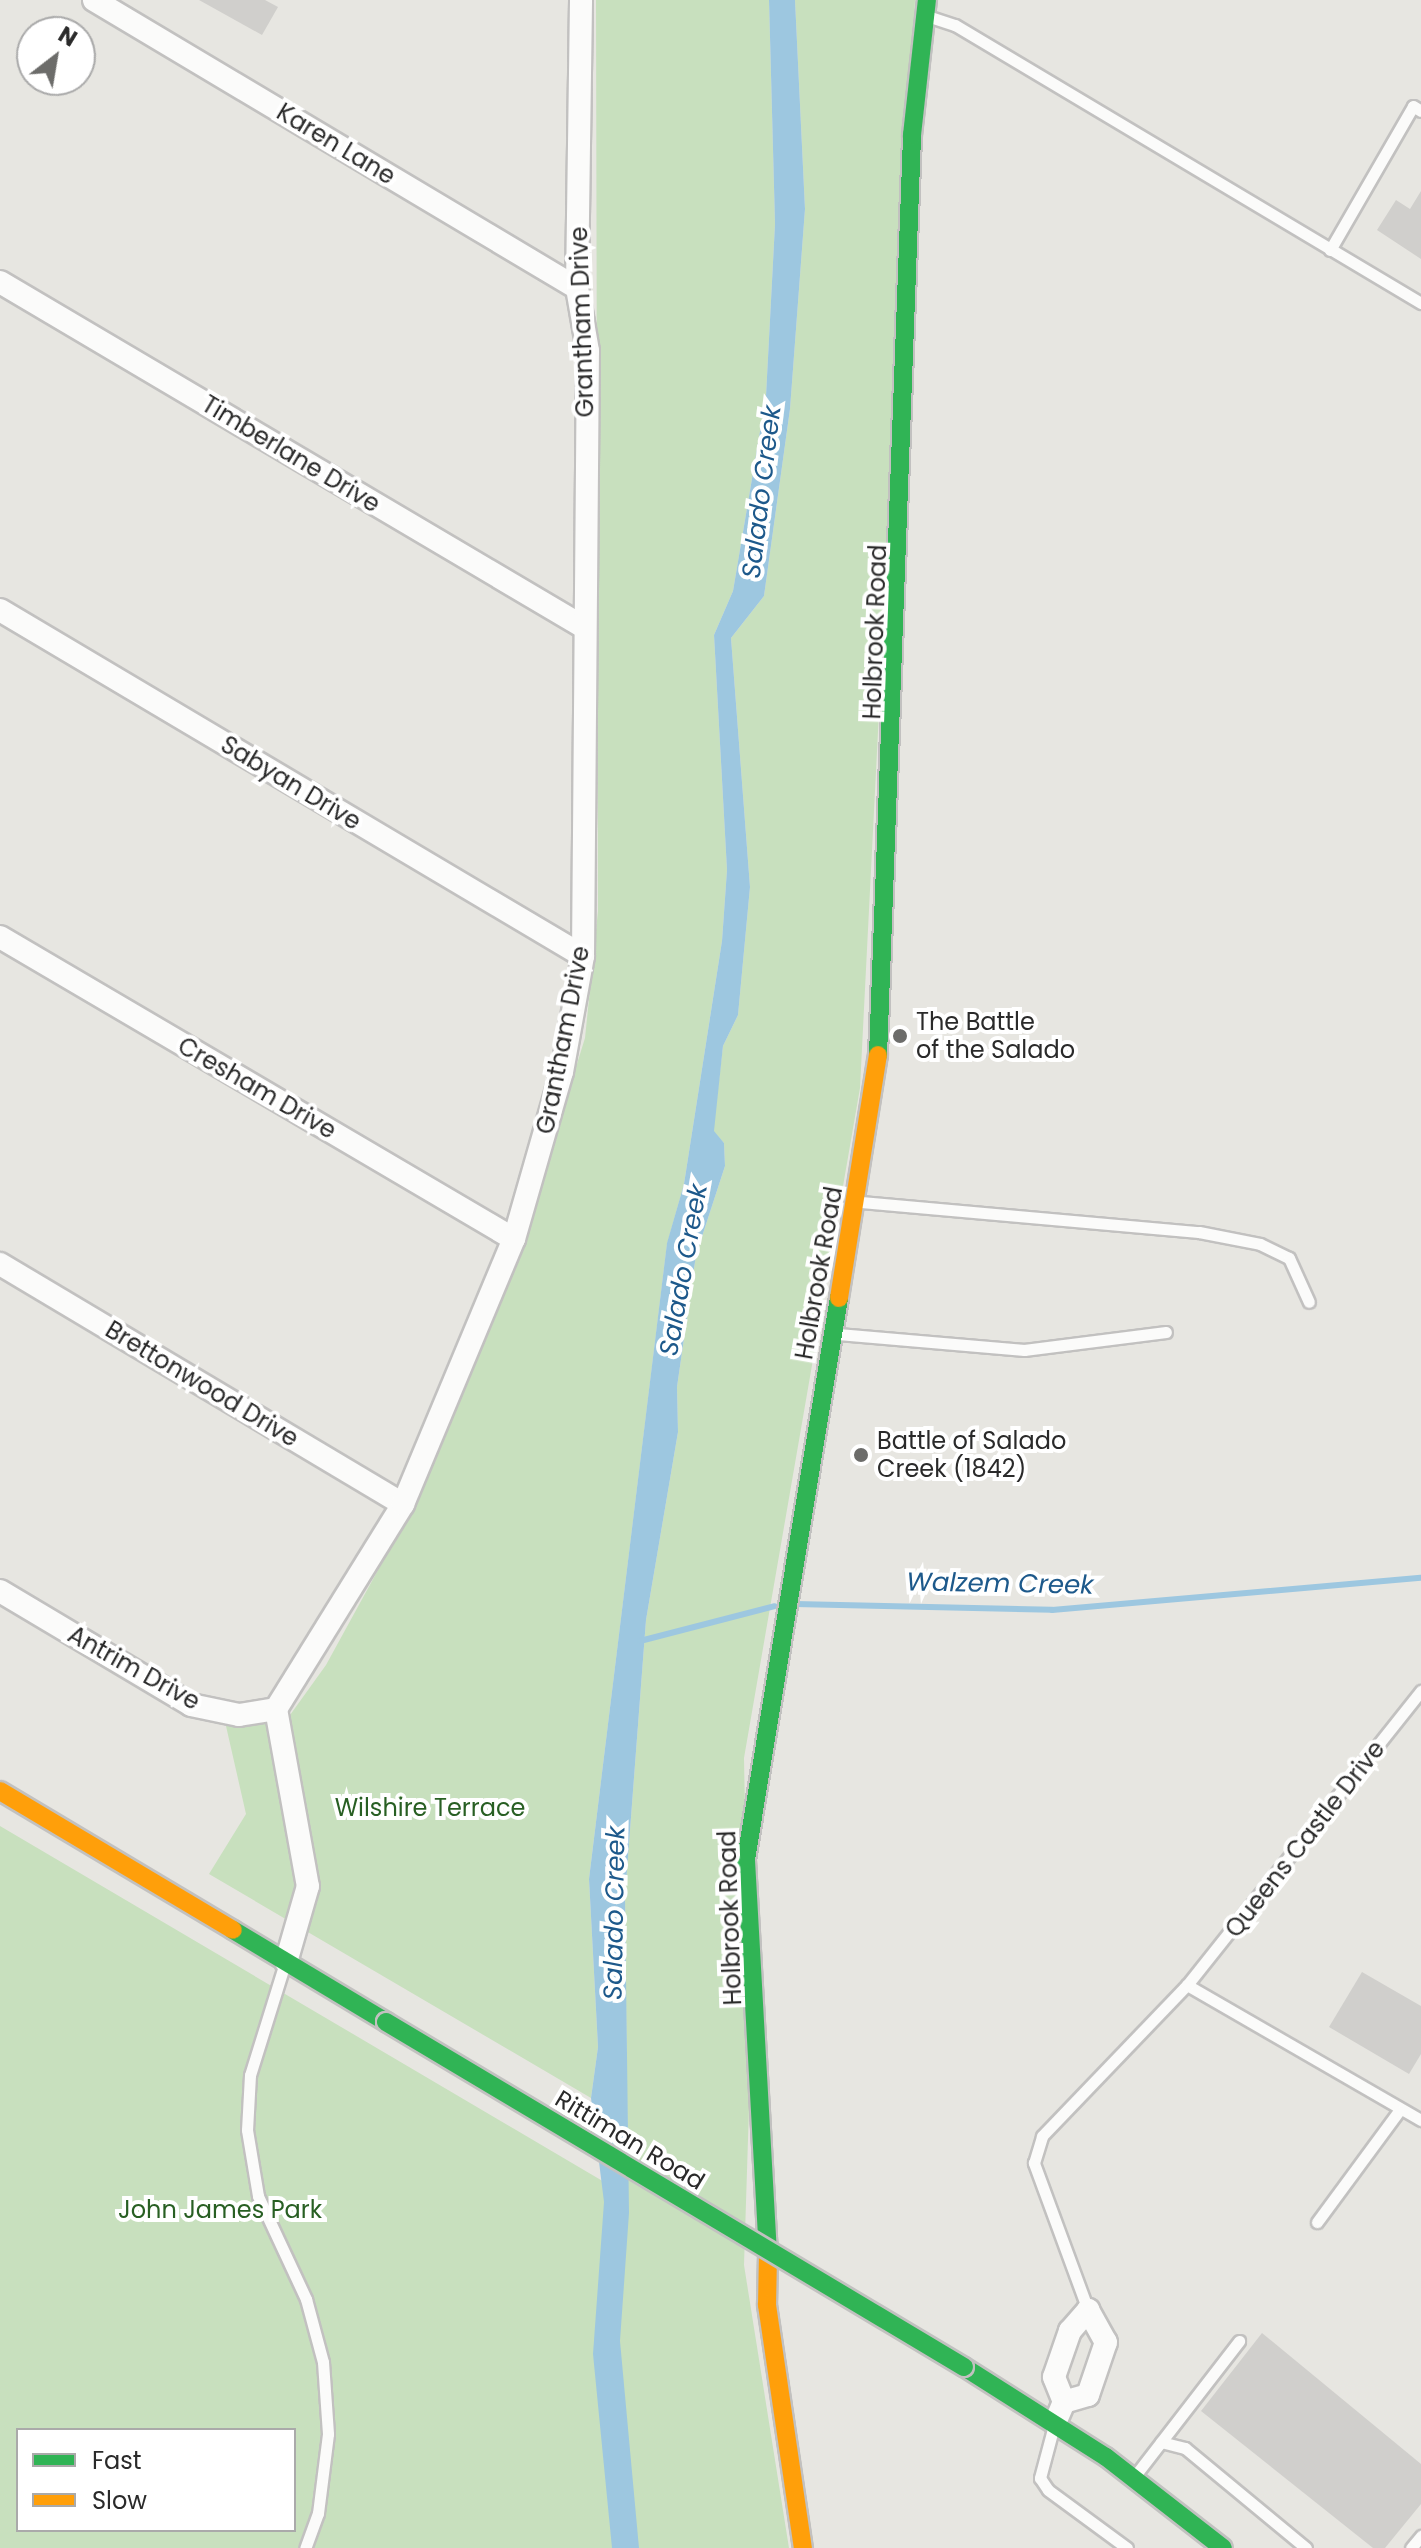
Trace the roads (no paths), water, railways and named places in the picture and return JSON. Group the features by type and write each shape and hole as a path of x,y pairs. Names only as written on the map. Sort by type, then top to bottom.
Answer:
{"street":[{"name":"Karen Lane","path":"94,0 577,288"},
{"name":"Grantham Drive","path":"276,1709 403,1504 514,1239 562,1072 583,956 582,626 588,351 577,288 581,0"},
{"name":"Holbrook Road","path":"803,2548 767,2305 769,2190 746,1859 772,1672 857,1202 886,965 912,135 926,8"},
{"name":"Timberlane Drive","path":"0,282 582,626"},
{"name":"Sabyan Drive","path":"0,610 583,956"},
{"name":"Cresham Drive","path":"0,937 514,1239"},
{"name":"Brettonwood Drive","path":"0,1264 403,1504"},
{"name":"Antrim Drive","path":"0,1591 191,1705 239,1715 276,1709"},
{"path":"276,1709 308,1886 286,1962"},
{"name":"Rittiman Road","path":"0,1791 964,2367 1060,2413 1133,2478 1223,2548"},
{"path":"1060,2413 1054,2377 1070,2331 1088,2310"},
{"name":"Queens Castle Drive","path":"1060,2413 1088,2395 1106,2342 1088,2310"}],"lane":[{"path":"926,8 1421,303"},
{"path":"1330,250 1413,106 1421,111"},
{"path":"857,1202 1199,1232 1260,1244 1289,1258 1309,1302"},
{"path":"833,1334 1024,1350 1166,1332"},
{"name":"Queens Castle Drive","path":"1088,2310 1034,2163 1050,2125 1187,1985 1421,1691"},
{"path":"286,1962 250,2075 247,2130 258,2196 306,2299 323,2362 328,2434 318,2513 305,2548"},
{"path":"1187,1985 1398,2112 1421,2120"},
{"path":"1317,2222 1398,2112"},
{"path":"1133,2478 1239,2341"},
{"path":"1060,2413 1040,2478 1064,2505 1127,2548"},
{"path":"1161,2442 1185,2448 1306,2548"},
{"path":"1411,2548 1421,2536"}],"water":[{"name":"Salado Creek","path":"769,0 795,0 805,209 790,409 764,596 731,638 750,887 738,1015 723,1046 714,1131 724,1143 725,1166 696,1255 677,1387 678,1432 646,1620 625,1896 629,2213 620,2341 639,2548 612,2548 593,2354 604,2202 591,2098 598,2047 589,1879 667,1243 684,1184 722,941 727,870 714,635 733,591 766,396 775,224"}],"waterway":[{"name":"Walzem Creek","path":"795,1604 1052,1610 1421,1578"},
{"path":"640,1641 775,1606"}],"place":[{"name":"The Battle of the Salado","path":"900,1036"},
{"name":"Battle of Salado Creek (1842)","path":"861,1455"}],"park label":[{"name":"Wilshire Terrace","path":"430,1808"},
{"name":"John James Park","path":"220,2210"}]}
